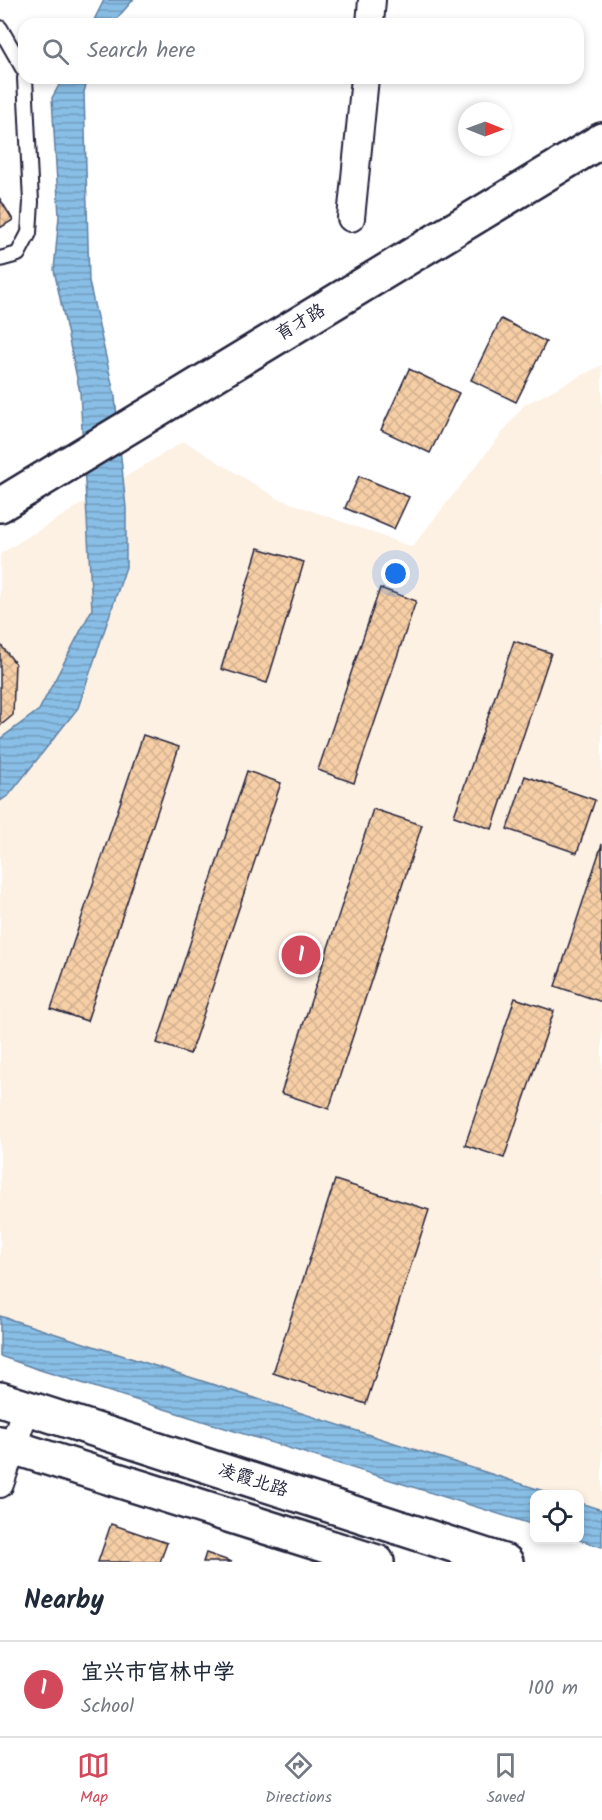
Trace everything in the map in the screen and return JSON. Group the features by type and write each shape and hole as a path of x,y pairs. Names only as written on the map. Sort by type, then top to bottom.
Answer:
{"street":[{"path":"370,18 372,0"},
{"path":"351,218 363,84"},
{"name":"育才路","path":"0,505 602,140"},
{"path":"0,1484 13,1404"},
{"name":"凌霞北路","path":"13,1404 506,1562"},
{"path":"6,1445 377,1562"}],"lane":[{"path":"0,28 18,60"},
{"path":"0,259 18,254 29,234 31,202 25,84"}],"shaded area":[{"path":"602,365 602,1547 584,1542 584,1490 530,1490 530,1524 0,1356 0,554 184,441 277,498 412,547 524,405"}],"water":[{"path":"104,0 133,0 117,18 95,18"},
{"path":"60,84 86,84 84,92 89,282 115,397 126,508 126,567 78,708 9,795 0,801 0,739 39,710 92,609 80,392 54,270 59,216 52,98"},
{"path":"0,1316 541,1490 530,1490 530,1524 0,1356"},
{"path":"584,1504 602,1510 602,1547 584,1542"}],"building":[{"path":"0,199 13,220 0,228"},
{"path":"501,319 546,342 516,402 471,380"},
{"path":"409,369 459,393 430,453 381,430"},
{"path":"359,476 409,497 394,529 345,508"},
{"path":"258,548 304,562 267,683 221,669"},
{"path":"380,588 416,601 354,783 318,770"},
{"path":"514,641 551,653 492,829 454,816"},
{"path":"0,644 15,663 13,715 0,726"},
{"path":"143,735 179,747 87,1021 51,1009"},
{"path":"247,771 281,783 190,1054 157,1043"},
{"path":"525,776 595,800 577,853 507,829"},
{"path":"373,809 422,825 329,1109 281,1093"},
{"path":"602,844 602,1002 555,986"},
{"path":"515,998 554,1011 504,1158 465,1145"},
{"path":"335,1180 429,1210 366,1404 273,1373"},
{"path":"111,1524 167,1543 160,1562 98,1562"},
{"path":"206,1553 232,1562 203,1562"}],"place":[{"name":"宜兴市官林中学","path":"301,955"}]}
